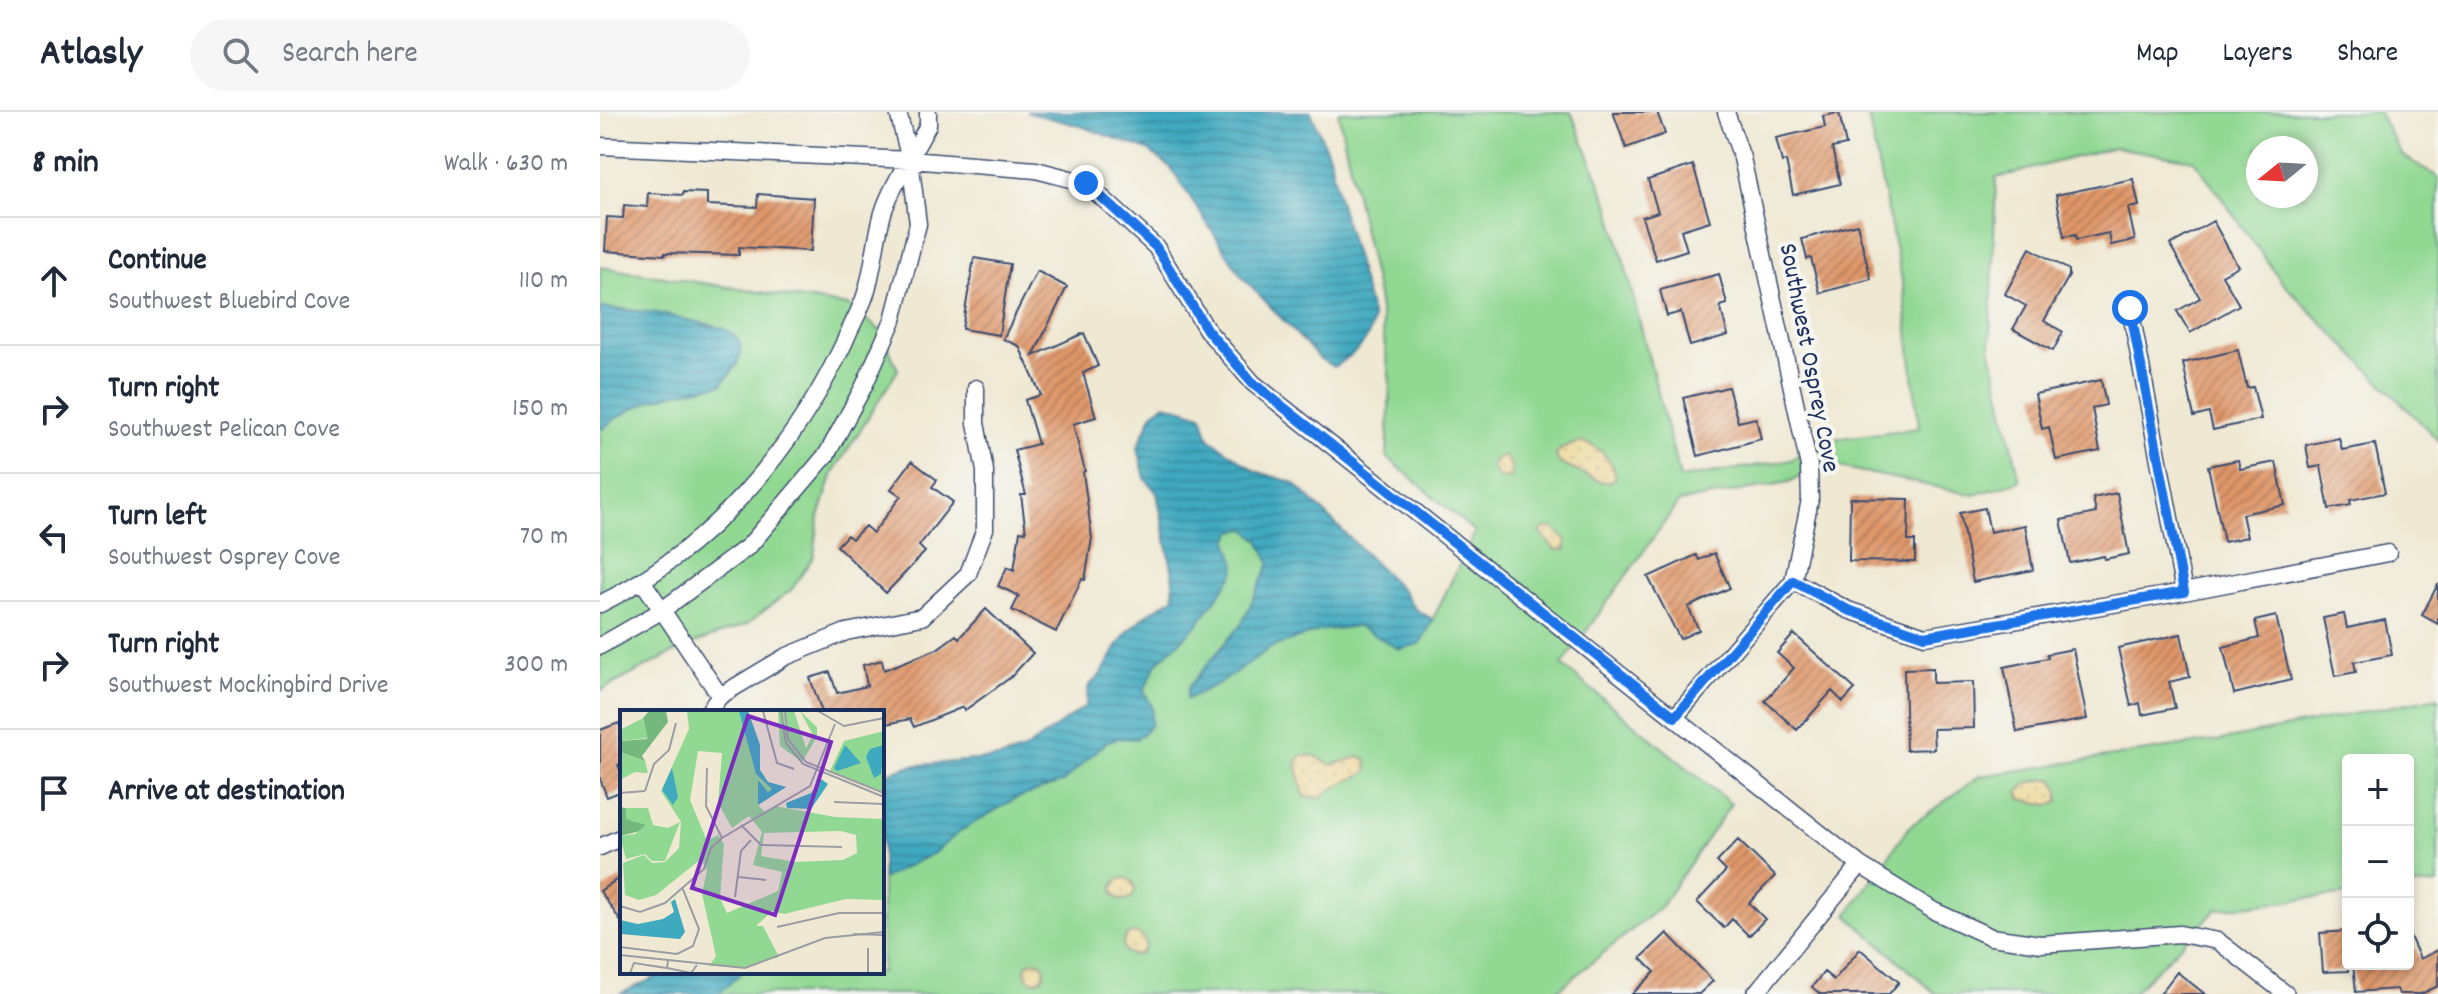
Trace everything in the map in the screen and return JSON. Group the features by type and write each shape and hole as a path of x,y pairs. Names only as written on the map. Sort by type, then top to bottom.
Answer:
{"street":[{"path":"600,646 661,611 749,546 827,454 835,440 864,386 893,320 918,224 910,160 898,112"},
{"path":"600,604 643,582 698,538 761,477 800,424 830,372 865,295 884,210 928,125 928,112"},
{"name":"Southwest Osprey Cove","path":"1675,717 1793,581 1810,500 1809,466 1742,158 1726,112"},
{"path":"600,146 910,160 1036,170 1086,183 1156,247 1207,330 1253,383 1860,865 1934,911 1991,937 2041,944 2180,934 2218,941 2286,994"},
{"path":"2130,308 2184,592"},
{"path":"710,710 720,696 785,657 834,637 922,617 968,574 985,529 985,471 976,423 976,388"},
{"path":"1793,581 1848,610 1925,636 2388,553"},
{"path":"643,582 720,696"},
{"path":"600,847 620,838"},
{"path":"1755,994 1860,865"}],"green space":[{"path":"1338,112 1571,112 1610,208 1680,478 1791,460 1819,441 1919,428 1903,285 1867,112 2378,112 2402,155 2438,177 2438,440 2282,282 2194,160 2114,147 1996,178 1990,347 2020,481 1974,495 1825,464 1789,482 1679,502 1562,665 1731,804 1661,906 1553,994 620,994 663,974 884,974 884,774 909,766 1000,758 1024,750 1086,706 1089,685 1104,670 1128,632 1146,615 1174,597 1172,569 1157,493 1145,478 1138,447 1153,413 1165,404 1202,415 1209,439 1255,471 1294,483 1400,588 1415,609 1433,619 1475,532 1387,457 1390,382 1378,296"},
{"path":"600,267 849,306 881,331 898,370 833,473 819,517 814,556 792,589 747,624 684,647 600,691 600,431 642,405 673,394 722,384 738,364 714,325 624,309 600,308"},
{"path":"2438,697 2438,884 2414,886 2414,754 2342,754 2342,895 2217,909 2132,994 1936,994 1847,915 1909,827 1980,776 2228,739"}],"sand":[{"path":"1578,442 1591,445 1603,453 1616,477 1609,482 1601,482 1559,463 1556,456 1559,450"},
{"path":"1503,456 1512,471 1511,477 1505,479 1497,477 1492,467 1495,459"},
{"path":"1545,527 1553,528 1566,540 1566,549 1555,550 1540,532"},
{"path":"1302,755 1315,756 1331,765 1359,757 1367,759 1367,772 1320,798 1304,796 1296,763"},
{"path":"2053,779 2057,785 2058,803 2049,805 2021,799 2018,793 2027,783"},
{"path":"1124,878 1132,881 1135,889 1132,897 1124,900 1116,897 1113,889 1116,881"},
{"path":"1134,933 1142,936 1145,944 1142,952 1134,955 1126,952 1123,944 1126,936"},
{"path":"1031,961 1039,961 1045,971 1039,981 1031,981 1025,975 1025,967"}],"water":[{"path":"1026,112 1311,112 1330,158 1373,319 1369,335 1355,352 1334,367 1320,359 1242,277 1171,168 1148,150 1080,126"},
{"path":"600,308 658,313 725,329 739,342 740,355 722,384 673,394 642,405 600,431"},
{"path":"1165,404 1202,415 1209,438 1255,471 1294,483 1400,588 1415,609 1433,620 1420,644 1399,649 1358,626 1319,631 1272,647 1220,683 1187,699 1188,688 1242,623 1270,563 1259,540 1246,529 1233,531 1228,541 1236,564 1234,574 1196,626 1157,663 1144,690 1152,707 1151,725 1137,739 1118,738 1106,742 1063,782 1015,799 962,830 934,853 884,878 884,774 909,766 1000,758 1024,750 1086,706 1089,685 1101,674 1122,640 1144,618 1174,597 1172,569 1157,493 1145,478 1138,447 1153,413"},
{"path":"663,974 740,974 718,994 620,994"}],"building":[{"path":"1613,112 1657,112 1665,134 1626,148"},
{"path":"1839,113 1846,145 1832,148 1840,184 1793,195 1786,161 1782,162 1776,138 1825,127 1823,116"},
{"path":"1693,165 1710,221 1681,230 1687,250 1656,260 1642,217 1658,212 1648,180"},
{"path":"2133,179 2139,206 2128,208 2135,240 2111,245 2109,233 2076,240 2075,235 2064,237 2056,195"},
{"path":"683,192 707,193 707,205 757,207 758,194 814,198 811,251 739,247 739,255 665,255 605,251 607,217 623,218 624,205 647,207 648,193 683,195"},
{"path":"2213,221 2238,266 2222,275 2239,305 2190,333 2177,311 2200,298 2170,245"},
{"path":"1857,224 1871,279 1820,293 1811,258 1807,259 1802,239"},
{"path":"2030,248 2069,270 2069,276 2044,321 2063,332 2053,351 2013,329 2026,306 2005,294"},
{"path":"974,258 1010,264 999,335 962,329"},
{"path":"1037,271 1067,287 1033,356 1084,333 1098,366 1083,373 1096,417 1073,424 1085,471 1092,538 1085,580 1082,579 1056,632 1012,610 1019,596 998,586 1007,567 1014,570 1020,531 1026,532 1021,495 1026,495 1014,450 1038,444 1025,400 1041,395 1019,346 1003,339"},
{"path":"1719,274 1727,304 1720,306 1728,335 1690,346 1681,312 1667,316 1660,290"},
{"path":"2238,350 2247,388 2253,387 2261,419 2213,430 2209,413 2194,417 2183,363"},
{"path":"2101,380 2106,405 2092,408 2100,451 2056,460 2049,427 2042,429 2035,394"},
{"path":"1728,387 1738,422 1756,418 1761,439 1698,456 1683,398"},
{"path":"2339,438 2342,450 2375,444 2385,493 2350,500 2351,505 2329,509 2321,466 2310,468 2306,445"},
{"path":"2238,460 2240,469 2276,462 2285,505 2242,514 2247,537 2224,542 2208,466"},
{"path":"912,461 937,480 932,487 953,502 919,546 925,552 886,593 837,546 847,535 852,539 865,526 873,533 901,496 891,489"},
{"path":"2117,493 2129,554 2070,563 2061,520 2096,513 2093,498"},
{"path":"1850,498 1909,499 1908,541 1915,541 1915,562 1849,561"},
{"path":"1985,508 1990,532 2025,525 2033,570 1973,582 1960,513"},
{"path":"1714,553 1730,588 1688,607 1699,630 1680,639 1648,577 1696,555 1699,560"},
{"path":"2438,584 2438,624 2422,615"},
{"path":"986,609 1033,653 1011,677 965,710 963,707 914,727 910,719 884,725 884,710 821,710 810,678 830,672 837,693 867,686 863,665 882,660 884,670 937,649 956,635 959,638"},
{"path":"2344,614 2347,628 2385,620 2392,655 2354,662 2356,672 2335,676 2323,618"},
{"path":"2276,616 2291,680 2234,694 2223,647 2259,638 2255,621"},
{"path":"1794,634 1855,689 1843,702 1832,691 1797,730 1765,701 1794,668 1777,653"},
{"path":"2181,634 2190,677 2169,682 2175,708 2142,715 2140,703 2131,706 2118,648"},
{"path":"2073,649 2087,719 2017,732 2004,667"},
{"path":"1933,668 1933,683 1973,682 1974,728 1933,729 1934,749 1906,750 1904,669"},
{"path":"619,723 620,726 620,792 607,797 600,779 600,730"},
{"path":"1738,840 1775,876 1749,903 1765,919 1749,936 1732,919 1724,928 1697,902 1726,871 1717,862"},
{"path":"620,877 620,920 600,891"},
{"path":"2342,931 2342,970 2348,971 2323,972 2320,933"},
{"path":"1667,933 1713,981 1699,994 1632,994 1655,972 1641,958"},
{"path":"2414,946 2420,959 2438,950 2438,986 2421,994 2399,994 2397,989 2356,992 2354,970 2414,970"},
{"path":"1860,949 1899,982 1889,994 1820,994 1812,987 1824,972 1834,980"},
{"path":"2177,972 2205,994 2160,994"}],"route":[{"path":"1086,183 1156,247 1207,330 1253,383 1675,717 1793,581 1848,610 1925,636 2184,592 2130,308"}]}
